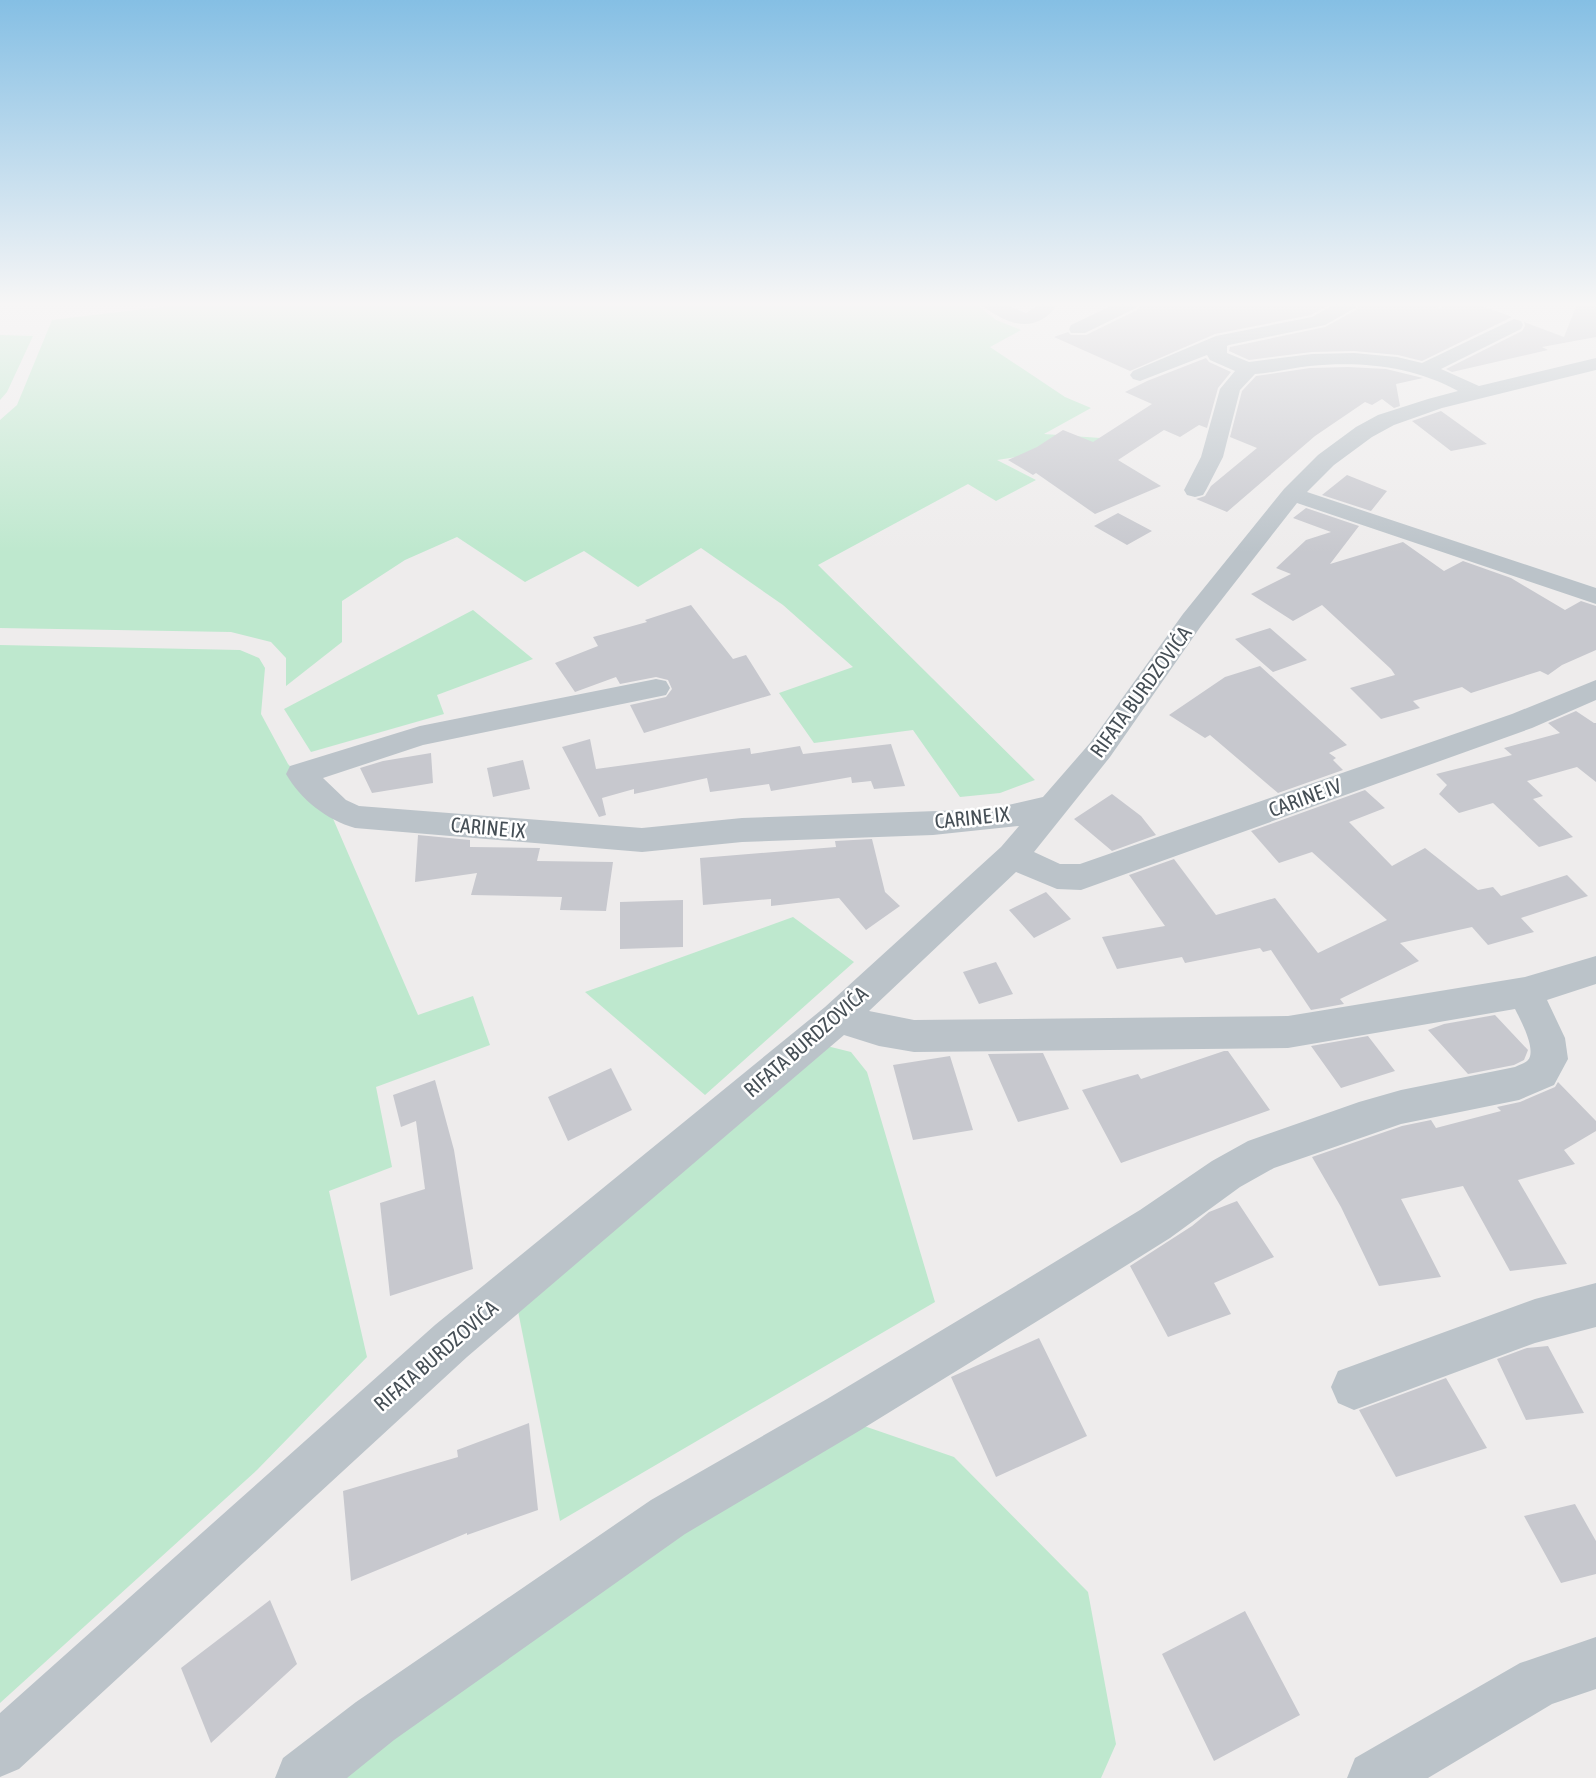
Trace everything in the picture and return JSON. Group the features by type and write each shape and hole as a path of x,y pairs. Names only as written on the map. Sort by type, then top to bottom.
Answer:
{"street":[{"path":"1195,490 1212,457 1231,387"},
{"path":"1465,387 1476,393"},
{"name":"RIFATA BURDZOVIĆA","path":"0,1750 451,1341 838,1018 1012,856 1101,750 1192,620 1292,495 1326,460 1364,432 1386,420 1435,403 1501,387"},
{"path":"1292,495 1596,596"},
{"name":"CARINE IX","path":"656,688 420,736 301,774 335,808 355,817 642,840 671,840 704,833 739,830 988,819 1054,806"},
{"name":"CARINE IV","path":"1012,856 1057,876 1081,877 1522,721 1596,689"},
{"path":"838,1018 879,1030 914,1036 1288,1032 1525,992 1596,970"},
{"path":"303,1778 375,1721 668,1517 843,1415 1037,1297 1155,1224 1226,1174 1262,1154 1359,1120 1401,1107 1519,1083 1541,1073 1549,1059 1547,1038 1525,992"},
{"path":"1354,1387 1535,1321 1596,1305"},
{"path":"1375,1778 1539,1682 1596,1663"}],"green space":[{"path":"0,387 9,387 7,392 0,400"},
{"path":"24,387 1050,387 1065,397 1091,408 1044,434 1129,440 997,460 1036,480 996,501 968,484 818,565 1035,780 1000,793 960,797 913,730 814,743 779,693 853,667 783,605 701,548 638,587 584,551 525,582 457,537 405,560 342,601 342,642 286,686 286,658 271,642 231,632 0,628 0,420 17,405"},
{"path":"473,610 533,659 437,695 444,714 311,752 284,709"},
{"path":"0,645 240,650 259,658 265,668 261,714 288,764 328,807 418,1015 473,996 490,1045 376,1087 392,1167 329,1191 367,1357 257,1470 0,1703"},
{"path":"793,917 854,962 705,1095 585,992"},
{"path":"827,1046 851,1052 867,1072 935,1302 560,1521 518,1311"},
{"path":"864,1426 954,1457 1088,1592 1116,1744 1101,1778 331,1778 392,1702"}],"building":[{"path":"1135,387 1219,387 1207,428 1199,425 1180,437 1164,430 1118,460 1161,486 1095,514 1036,473 1033,475 1008,460 1037,447 1063,430 1093,442 1152,404 1125,392"},
{"path":"1246,387 1397,387 1400,406 1394,408 1382,399 1372,405 1365,402 1315,436 1227,512 1196,499 1205,496 1211,486 1257,448 1230,437 1242,391"},
{"path":"1441,411 1487,444 1451,451 1412,421"},
{"path":"1347,475 1387,491 1371,511 1322,495"},
{"path":"1306,508 1359,526 1330,564 1403,542 1444,571 1463,561 1511,578 1565,610 1581,601 1596,606 1596,650 1562,665 1548,675 1540,671 1471,693 1462,687 1413,701 1420,708 1381,719 1350,688 1395,675 1391,669 1322,605 1293,621 1251,594 1291,574 1276,568 1306,540 1331,532 1293,518"},
{"path":"1118,513 1152,531 1127,545 1094,526"},
{"path":"691,605 733,659 746,655 771,695 644,733 630,705 666,697 672,689 668,680 656,677 620,684 616,677 575,692 555,663 598,646 593,637 647,622 645,620"},
{"path":"1270,628 1307,660 1273,672 1235,639"},
{"path":"1260,666 1347,745 1329,753 1336,758 1333,760 1343,770 1278,793 1210,735 1205,738 1169,715 1225,677"},
{"path":"1576,711 1596,723 1596,782 1577,767 1527,781 1543,796 1533,799 1573,837 1539,847 1493,803 1459,813 1439,794 1447,785 1436,774 1512,755 1504,748 1560,733 1548,723"},
{"path":"590,739 596,769 750,748 751,754 800,746 803,754 891,744 905,786 874,789 871,781 852,783 851,777 771,791 769,784 710,792 707,778 634,794 634,789 602,798 606,815 599,817 562,747"},
{"path":"431,753 433,783 372,793 360,768 383,761"},
{"path":"523,760 530,789 493,797 487,768"},
{"path":"1365,790 1385,808 1349,822 1392,866 1425,848 1478,890 1493,887 1501,896 1567,875 1588,896 1521,918 1534,932 1488,945 1472,927 1400,943 1419,961 1340,999 1344,1004 1311,1010 1271,950 1263,952 1260,948 1185,963 1182,957 1117,969 1102,937 1165,926 1129,875 1174,859 1216,915 1275,898 1318,953 1387,920 1312,852 1279,863 1251,831"},
{"path":"1112,794 1141,816 1156,835 1112,851 1074,819"},
{"path":"418,835 470,840 470,847 540,848 537,861 613,862 606,911 560,910 562,897 471,895 477,873 415,882"},
{"path":"872,839 885,892 900,906 866,930 839,898 771,906 771,899 703,905 700,858 836,847 835,841"},
{"path":"1046,892 1071,919 1034,938 1009,910"},
{"path":"683,900 683,947 620,949 620,902"},
{"path":"996,962 1013,994 979,1004 963,972"},
{"path":"1495,1015 1528,1050 1524,1060 1514,1065 1468,1074 1428,1030 1444,1024"},
{"path":"1368,1036 1395,1071 1341,1088 1311,1046"},
{"path":"1228,1051 1270,1110 1121,1163 1082,1090 1138,1074 1141,1079"},
{"path":"1043,1053 1069,1109 1018,1122 988,1054"},
{"path":"950,1056 973,1130 913,1140 893,1065"},
{"path":"611,1068 632,1110 568,1141 548,1097"},
{"path":"435,1080 454,1150 473,1269 390,1296 380,1203 425,1189 416,1121 401,1127 393,1095"},
{"path":"1558,1082 1596,1121 1596,1131 1564,1150 1575,1164 1518,1180 1567,1264 1510,1271 1463,1186 1401,1199 1441,1277 1379,1286 1341,1207 1312,1157 1402,1126 1431,1120 1436,1128 1501,1111 1497,1107 1520,1102 1555,1087"},
{"path":"1237,1201 1274,1257 1214,1283 1231,1314 1168,1337 1130,1266 1192,1226 1209,1212"},
{"path":"1039,1338 1087,1436 996,1477 951,1377"},
{"path":"1548,1346 1584,1413 1526,1420 1497,1359 1527,1348"},
{"path":"1446,1378 1487,1448 1396,1477 1359,1410"},
{"path":"529,1423 538,1510 467,1535 467,1533 351,1581 343,1491 458,1457 457,1450"},
{"path":"1575,1504 1596,1541 1596,1574 1561,1583 1524,1516"},
{"path":"270,1600 297,1664 211,1743 181,1668"},
{"path":"1245,1611 1300,1715 1214,1761 1162,1654"}]}
